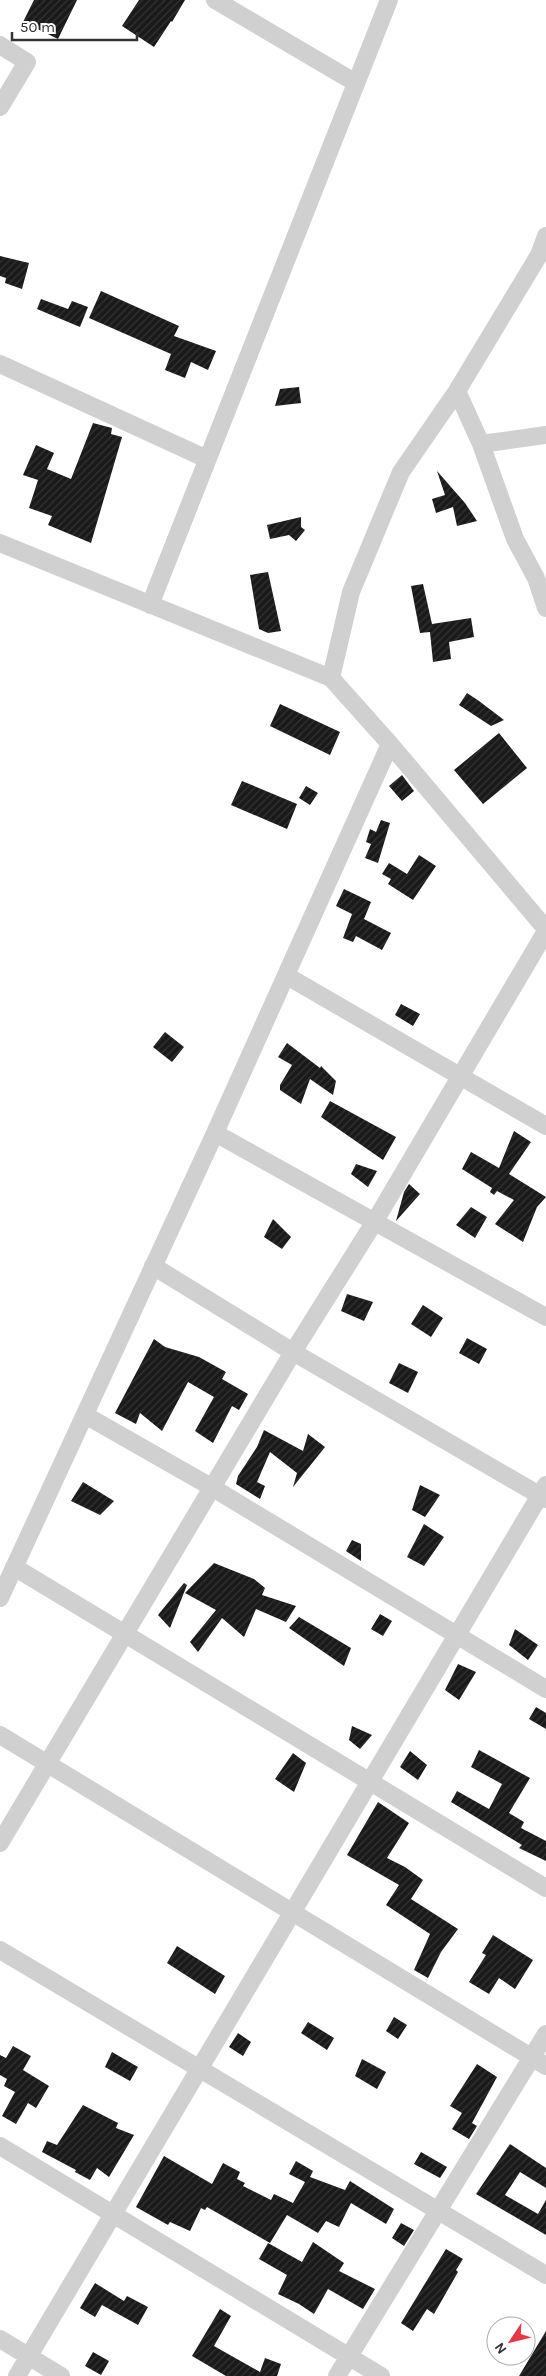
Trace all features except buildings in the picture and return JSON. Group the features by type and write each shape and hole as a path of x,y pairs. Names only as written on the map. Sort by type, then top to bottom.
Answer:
{"street":[{"path":"215,0 356,83"},
{"path":"150,605 389,0"},
{"path":"0,45 26,62 0,107"},
{"path":"331,678 351,592 400,472 457,392 539,255 546,236"},
{"path":"0,364 207,459"},
{"path":"457,392 481,444 515,539 541,580 546,608"},
{"path":"481,444 546,435"},
{"path":"0,543 331,678 390,744 546,930 375,1221 293,1352 0,1843"},
{"path":"0,1598 216,1133 390,744"},
{"path":"287,976 546,1126"},
{"path":"216,1133 546,1318"},
{"path":"17,2376 369,1783 544,1493 293,1352 153,1266"},
{"path":"85,1415 212,1488 546,1689"},
{"path":"14,1567 369,1783 546,1888"},
{"path":"0,1735 539,2061"},
{"path":"0,1950 546,2275"},
{"path":"338,2376 438,2210 539,2061 546,2034"},
{"path":"0,2146 381,2376"},
{"path":"0,2339 61,2376"}]}
